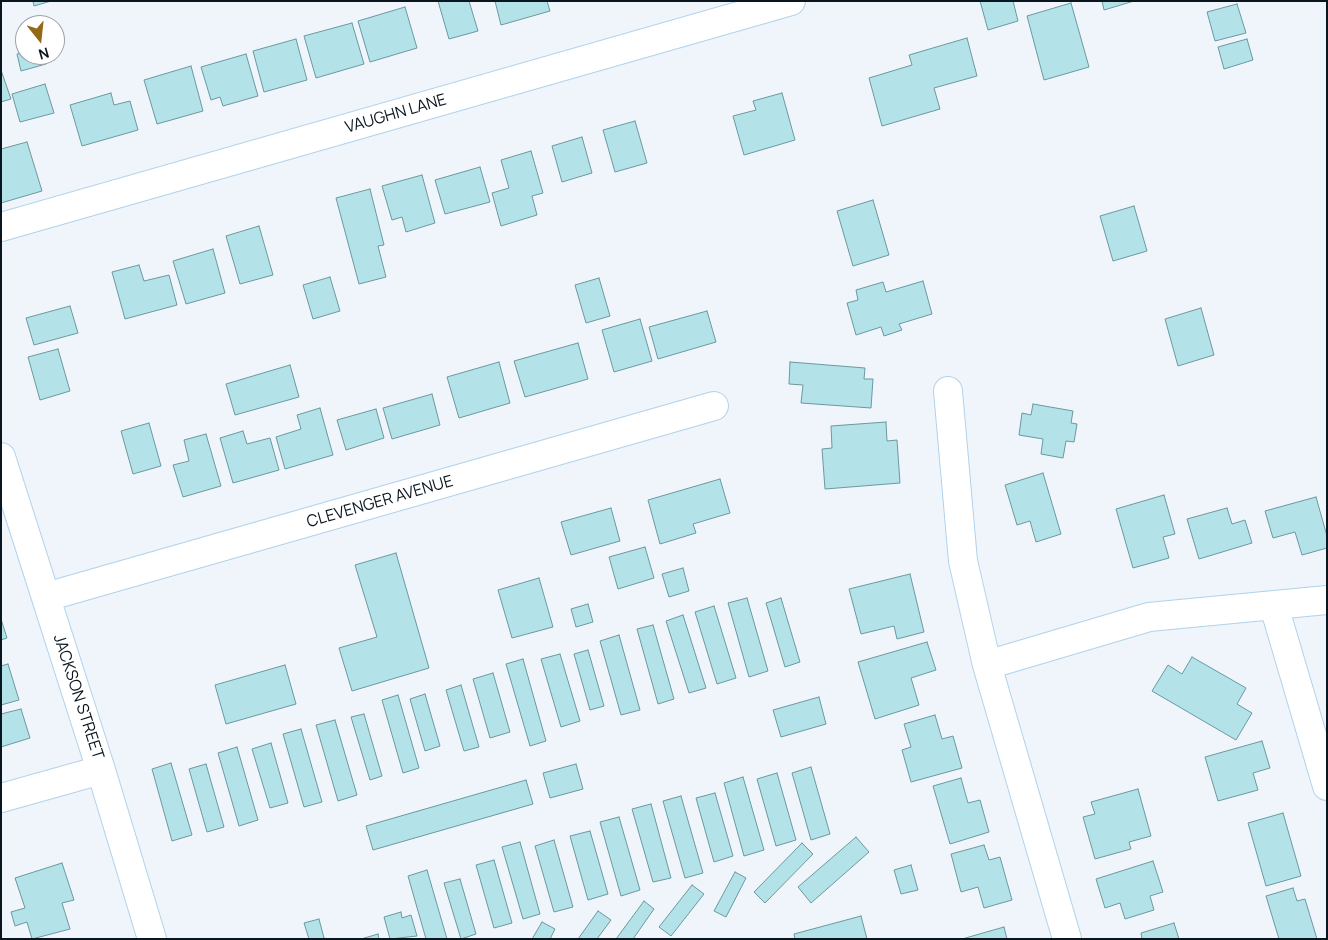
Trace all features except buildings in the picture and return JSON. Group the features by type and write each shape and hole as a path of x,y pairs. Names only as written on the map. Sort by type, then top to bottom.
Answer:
{"street":[{"name":"VAUGHN LANE","path":"1,227 791,1"},
{"path":"948,391 963,561 987,666 1067,939"},
{"name":"CLEVENGER AVENUE","path":"46,597 714,406"},
{"name":"JACKSON STREET","path":"1,457 101,770 152,939"},
{"path":"987,666 1149,617 1327,600"},
{"path":"1274,606 1327,786"},
{"path":"1,798 101,770"}]}
